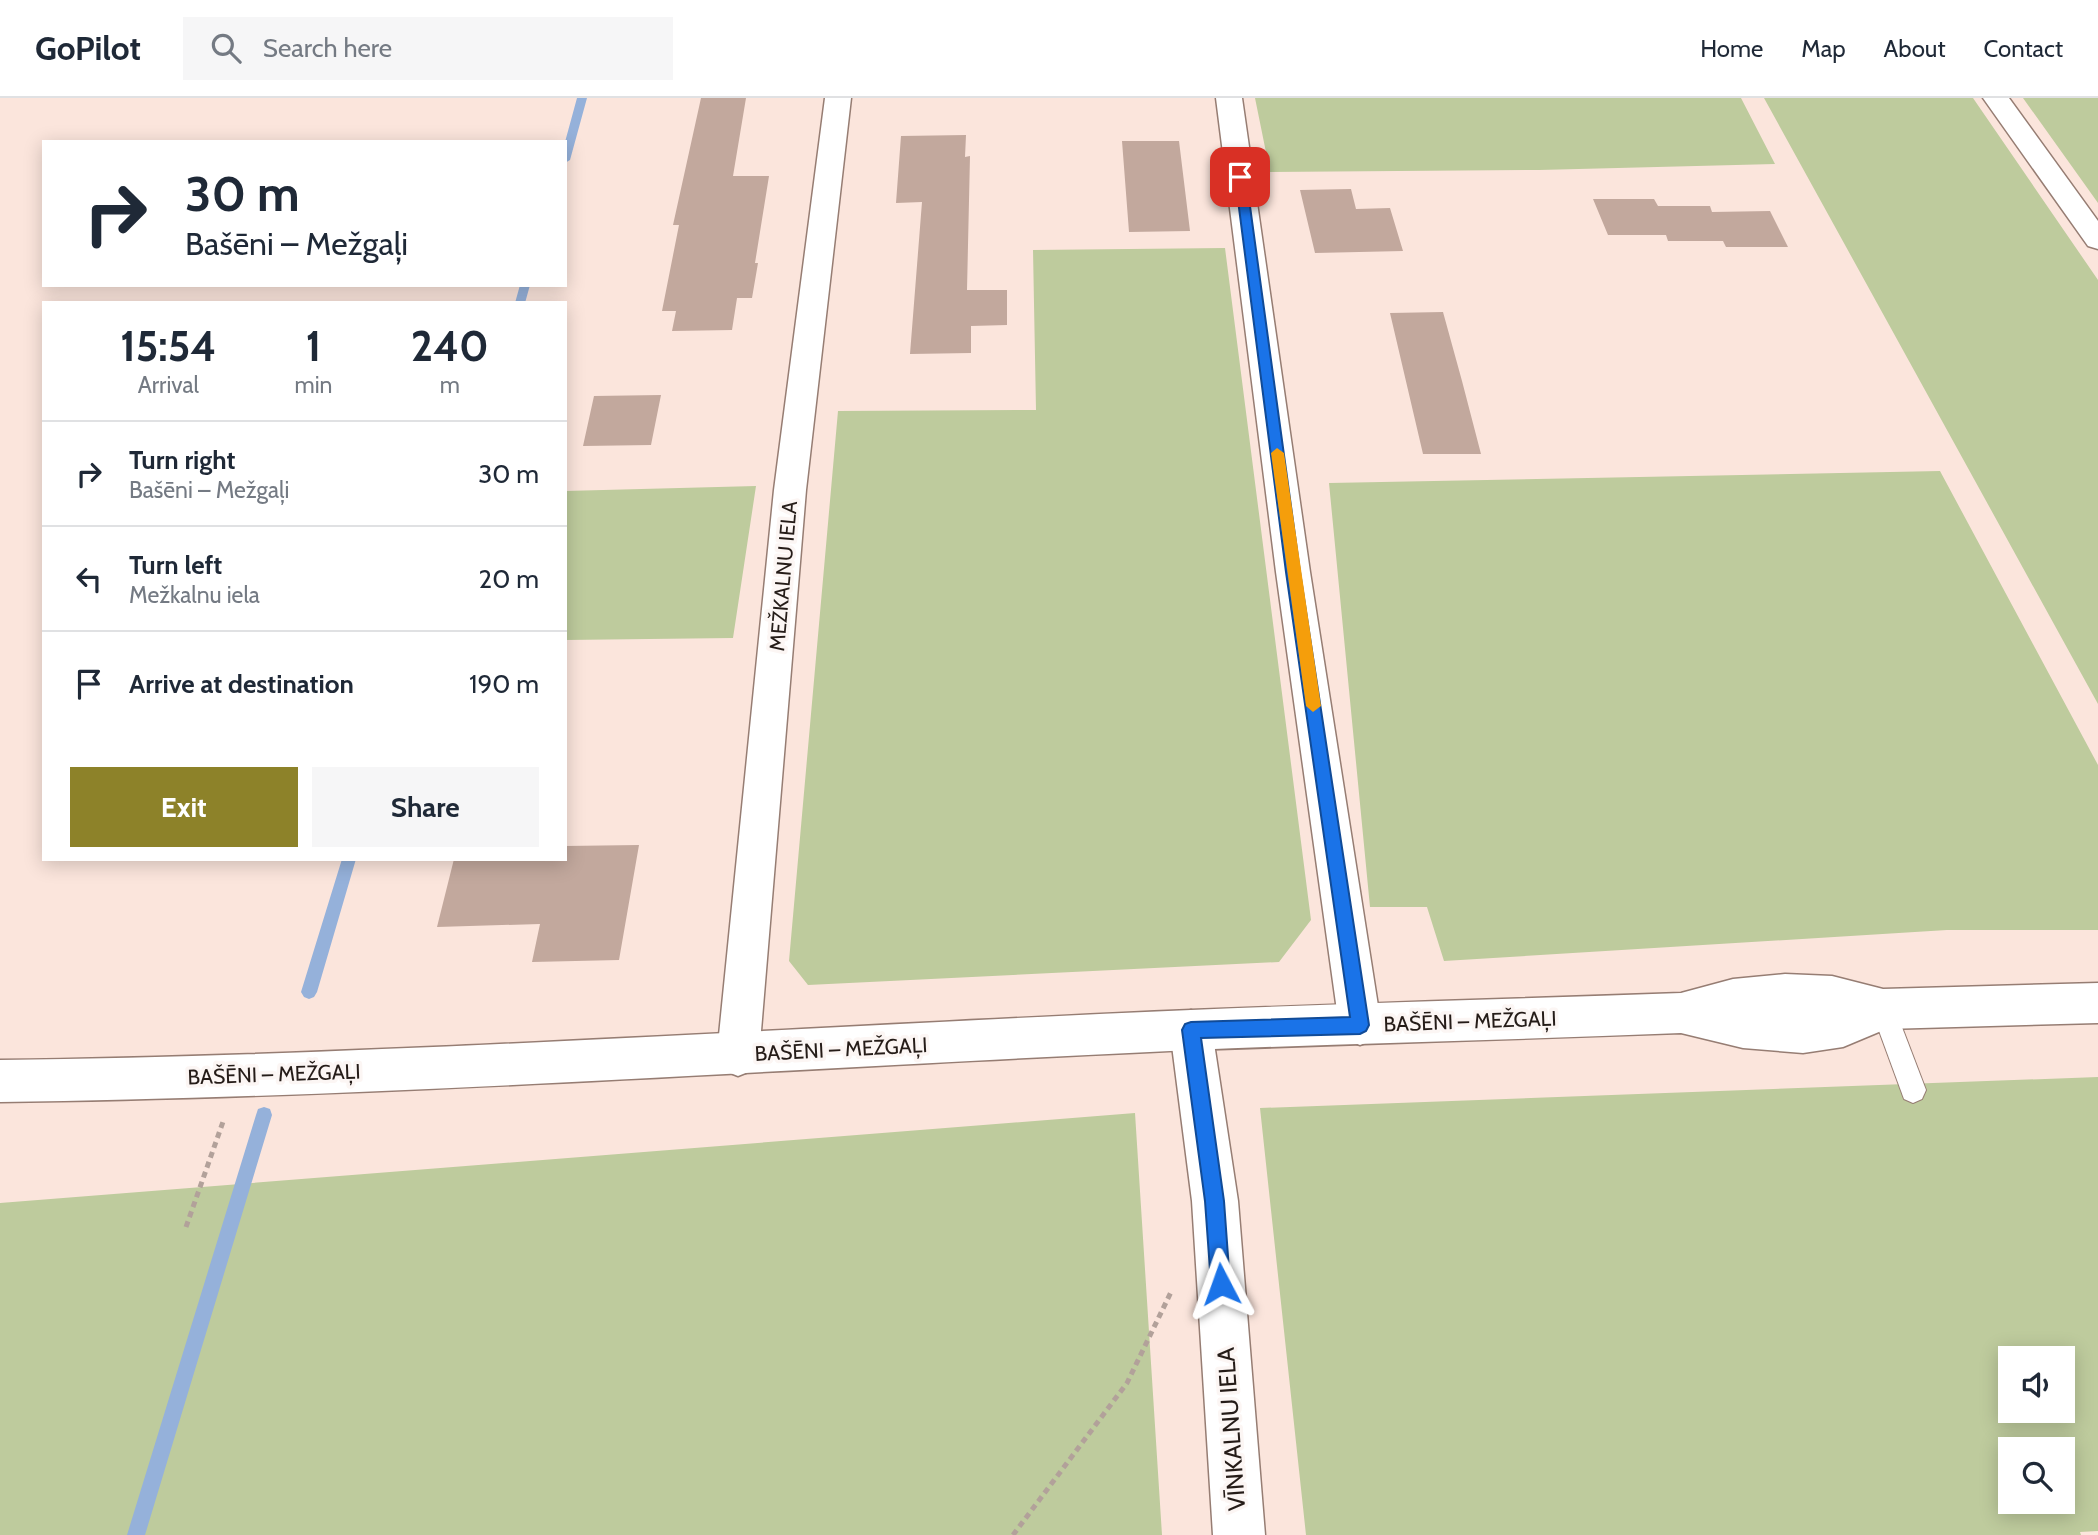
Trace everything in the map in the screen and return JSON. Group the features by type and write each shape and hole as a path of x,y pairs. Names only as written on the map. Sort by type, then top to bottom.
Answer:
{"street":[{"name":"MEŽKALNU IELA","path":"738,1055 790,490 838,98"},
{"path":"1229,98 1293,572 1360,1025"},
{"path":"1996,98 2098,240"},
{"name":"BAŠĒNI – MEŽGAĻI","path":"0,1081 239,1076 738,1055 1191,1030 1681,1013 1741,1029 1800,1032 1844,1027 1883,1009 2098,1003"},
{"name":"VĪNKALNU IELA","path":"1191,1030 1214,1201 1239,1535"}],"lane":[{"path":"1883,1009 1913,1090"}],"path":[{"path":"186,1227 239,1076"},
{"path":"1013,1535 1127,1383 1174,1286"}],"green space":[{"path":"1255,98 1741,98 1775,164 1539,170 1270,172"},
{"path":"1764,98 1973,98 2098,280 2098,704"},
{"path":"2023,98 2098,98 2098,203"},
{"path":"1225,248 1311,920 1279,962 808,985 789,961 838,411 1036,410 1033,250"},
{"path":"1940,471 2098,765 2098,930 1947,930 1444,961 1427,907 1370,907 1329,483"},
{"path":"756,486 733,638 567,640 567,491"},
{"path":"2098,1077 2098,1531 2080,1532 2081,1535 1306,1535 1260,1108"},
{"path":"1135,1113 1162,1535 0,1535 0,1203"}],"building":[{"path":"701,98 746,98 733,176 769,176 752,298 737,298 732,330 672,331 676,311 662,311 679,225 673,225"},
{"path":"966,135 965,157 970,156 967,290 1007,290 1007,325 971,326 971,353 910,354 922,202 896,203 901,136"},
{"path":"1122,141 1179,141 1190,231 1129,232"},
{"path":"1351,189 1356,209 1390,208 1403,251 1315,253 1300,190"},
{"path":"1593,199 1654,199 1658,206 1710,206 1712,212 1770,211 1788,247 1726,247 1723,241 1668,241 1666,235 1608,235"},
{"path":"1443,312 1481,454 1423,454 1390,313"},
{"path":"661,395 651,445 583,446 594,396"},
{"path":"639,845 619,960 532,962 540,924 437,927 454,861 567,861 567,846"}],"waterway":[{"path":"567,153 582,98"},
{"path":"521,301 524,287"},
{"path":"309,992 348,861"},
{"path":"136,1535 264,1115"}],"slow traffic":[{"path":"1277,453 1313,706"}],"route":[{"path":"1221,1284 1214,1201 1191,1030 1360,1025 1293,572 1240,177"}]}
